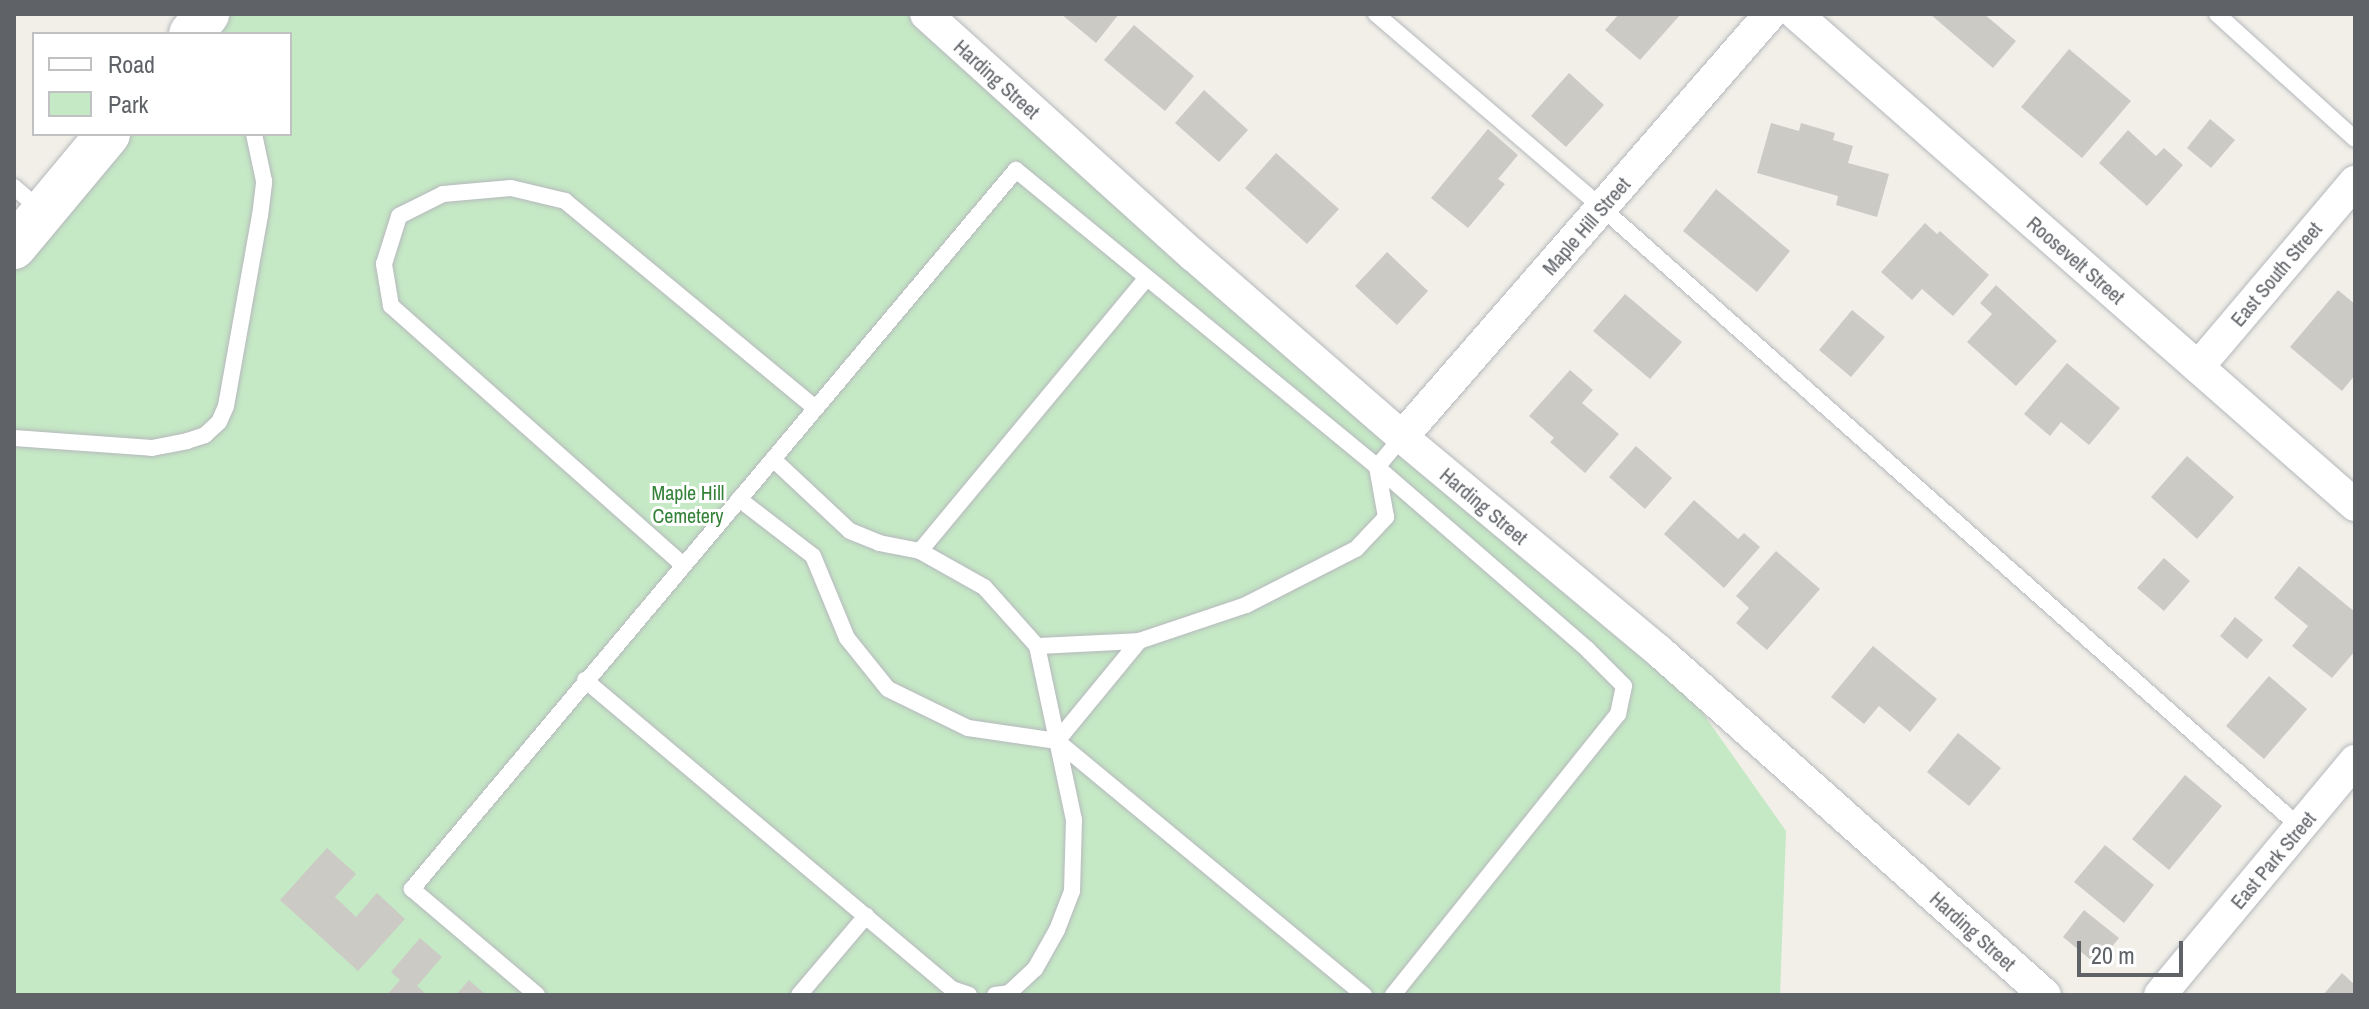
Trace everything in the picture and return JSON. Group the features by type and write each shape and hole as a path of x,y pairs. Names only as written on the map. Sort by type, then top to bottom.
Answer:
{"street":[{"path":"193,32 209,14"},
{"name":"Harding Street","path":"926,14 1193,255 1402,437 1659,651 2045,995"},
{"name":"Maple Hill Street","path":"1402,437 1770,14"},
{"name":"Roosevelt Street","path":"1796,14 2355,505"},
{"path":"14,247 29,199 106,136"},
{"name":"East South Street","path":"2198,367 2355,182"},
{"name":"East Park Street","path":"2160,995 2355,761"}],"lane":[{"path":"209,14 218,32"},
{"path":"1376,14 1602,208 2300,827"},
{"path":"2217,14 2355,139"},
{"path":"14,438 152,448 205,435 219,422 226,406 260,216 264,181 254,136"},
{"path":"537,995 412,889 1016,170 1377,467 1587,649 1624,686 1618,714 1393,995"},
{"path":"683,565 391,306 384,264 399,216 443,194 511,188 565,201 815,408"},
{"path":"920,551 1147,278"},
{"path":"1377,467 1402,437"},
{"path":"773,459 850,531 879,543 920,551 984,587 1037,646 1074,820 1072,891 1057,930 1035,969 1009,993 995,995"},
{"path":"1037,646 1139,641 1246,605 1356,549 1386,517 1377,467"},
{"path":"739,499 813,556 847,638 888,689 968,728 1057,741 1364,995"},
{"path":"1057,741 1139,641"},
{"path":"585,680 952,989 969,995"},
{"path":"799,995 866,916"}],"green space":[{"name":"Maple Hill Cemetery","path":"208,14 933,14 1659,651 1786,831 1780,995 14,995 14,246 106,136 292,136 292,32 193,32"}],"building":[{"path":"1061,14 1119,14 1096,43"},
{"path":"1619,14 1681,14 1640,60 1605,30"},
{"path":"1930,14 1984,14 2016,41 1993,68"},
{"path":"1134,25 1194,76 1165,111 1104,60"},
{"path":"2069,49 2131,101 2082,158 2021,107"},
{"path":"1569,73 1604,105 1566,147 1531,116"},
{"path":"1204,90 1248,130 1219,162 1175,123"},
{"path":"2210,119 2235,140 2211,168 2187,148"},
{"path":"1771,123 1799,131 1801,123 1835,133 1833,140 1853,146 1848,163 1889,174 1877,217 1836,205 1838,196 1757,173"},
{"path":"1488,129 1518,155 1498,179 1505,184 1468,228 1431,198"},
{"path":"2128,130 2156,156 2164,148 2183,165 2147,206 2099,163"},
{"path":"1276,153 1339,209 1307,244 1245,188"},
{"path":"1716,189 1790,251 1757,292 1683,231"},
{"path":"1925,223 1937,234 1940,231 1989,275 1953,316 1922,289 1912,300 1881,272"},
{"path":"1387,252 1428,291 1397,325 1355,286"},
{"path":"1996,285 2057,341 2016,386 1967,342 1992,314 1980,303"},
{"path":"2338,290 2355,304 2355,375 2342,391 2290,347"},
{"path":"1625,294 1682,342 1650,379 1593,331"},
{"path":"1852,310 1885,337 1851,377 1819,350"},
{"path":"2067,363 2120,408 2089,445 2061,422 2050,436 2024,414"},
{"path":"1570,370 1593,390 1582,403 1619,434 1585,473 1550,442 1554,438 1529,416"},
{"path":"1636,446 1672,478 1645,509 1609,477"},
{"path":"2187,456 2234,497 2197,539 2151,497"},
{"path":"1694,500 1738,539 1744,533 1760,547 1724,588 1664,534"},
{"path":"1776,551 1820,589 1767,650 1736,623 1749,608 1736,596"},
{"path":"2164,558 2190,581 2164,611 2137,588"},
{"path":"2299,566 2355,612 2355,651 2332,678 2292,646 2308,626 2274,598"},
{"path":"2235,617 2263,640 2247,659 2220,636"},
{"path":"1873,646 1937,699 1910,732 1879,706 1864,724 1831,697"},
{"path":"2269,676 2307,709 2264,759 2226,726"},
{"path":"1958,733 2001,768 1969,806 1927,772"},
{"path":"2185,775 2222,806 2169,870 2132,839"},
{"path":"2105,845 2154,885 2124,923 2074,882"},
{"path":"327,848 356,874 335,897 356,917 377,893 405,919 358,971 280,900"},
{"path":"2084,910 2119,938 2097,965 2063,937"},
{"path":"420,938 442,957 417,986 427,995 387,995 400,980 391,972"},
{"path":"2342,973 2355,985 2355,995 2323,995"},
{"path":"469,980 486,995 456,995"}]}
